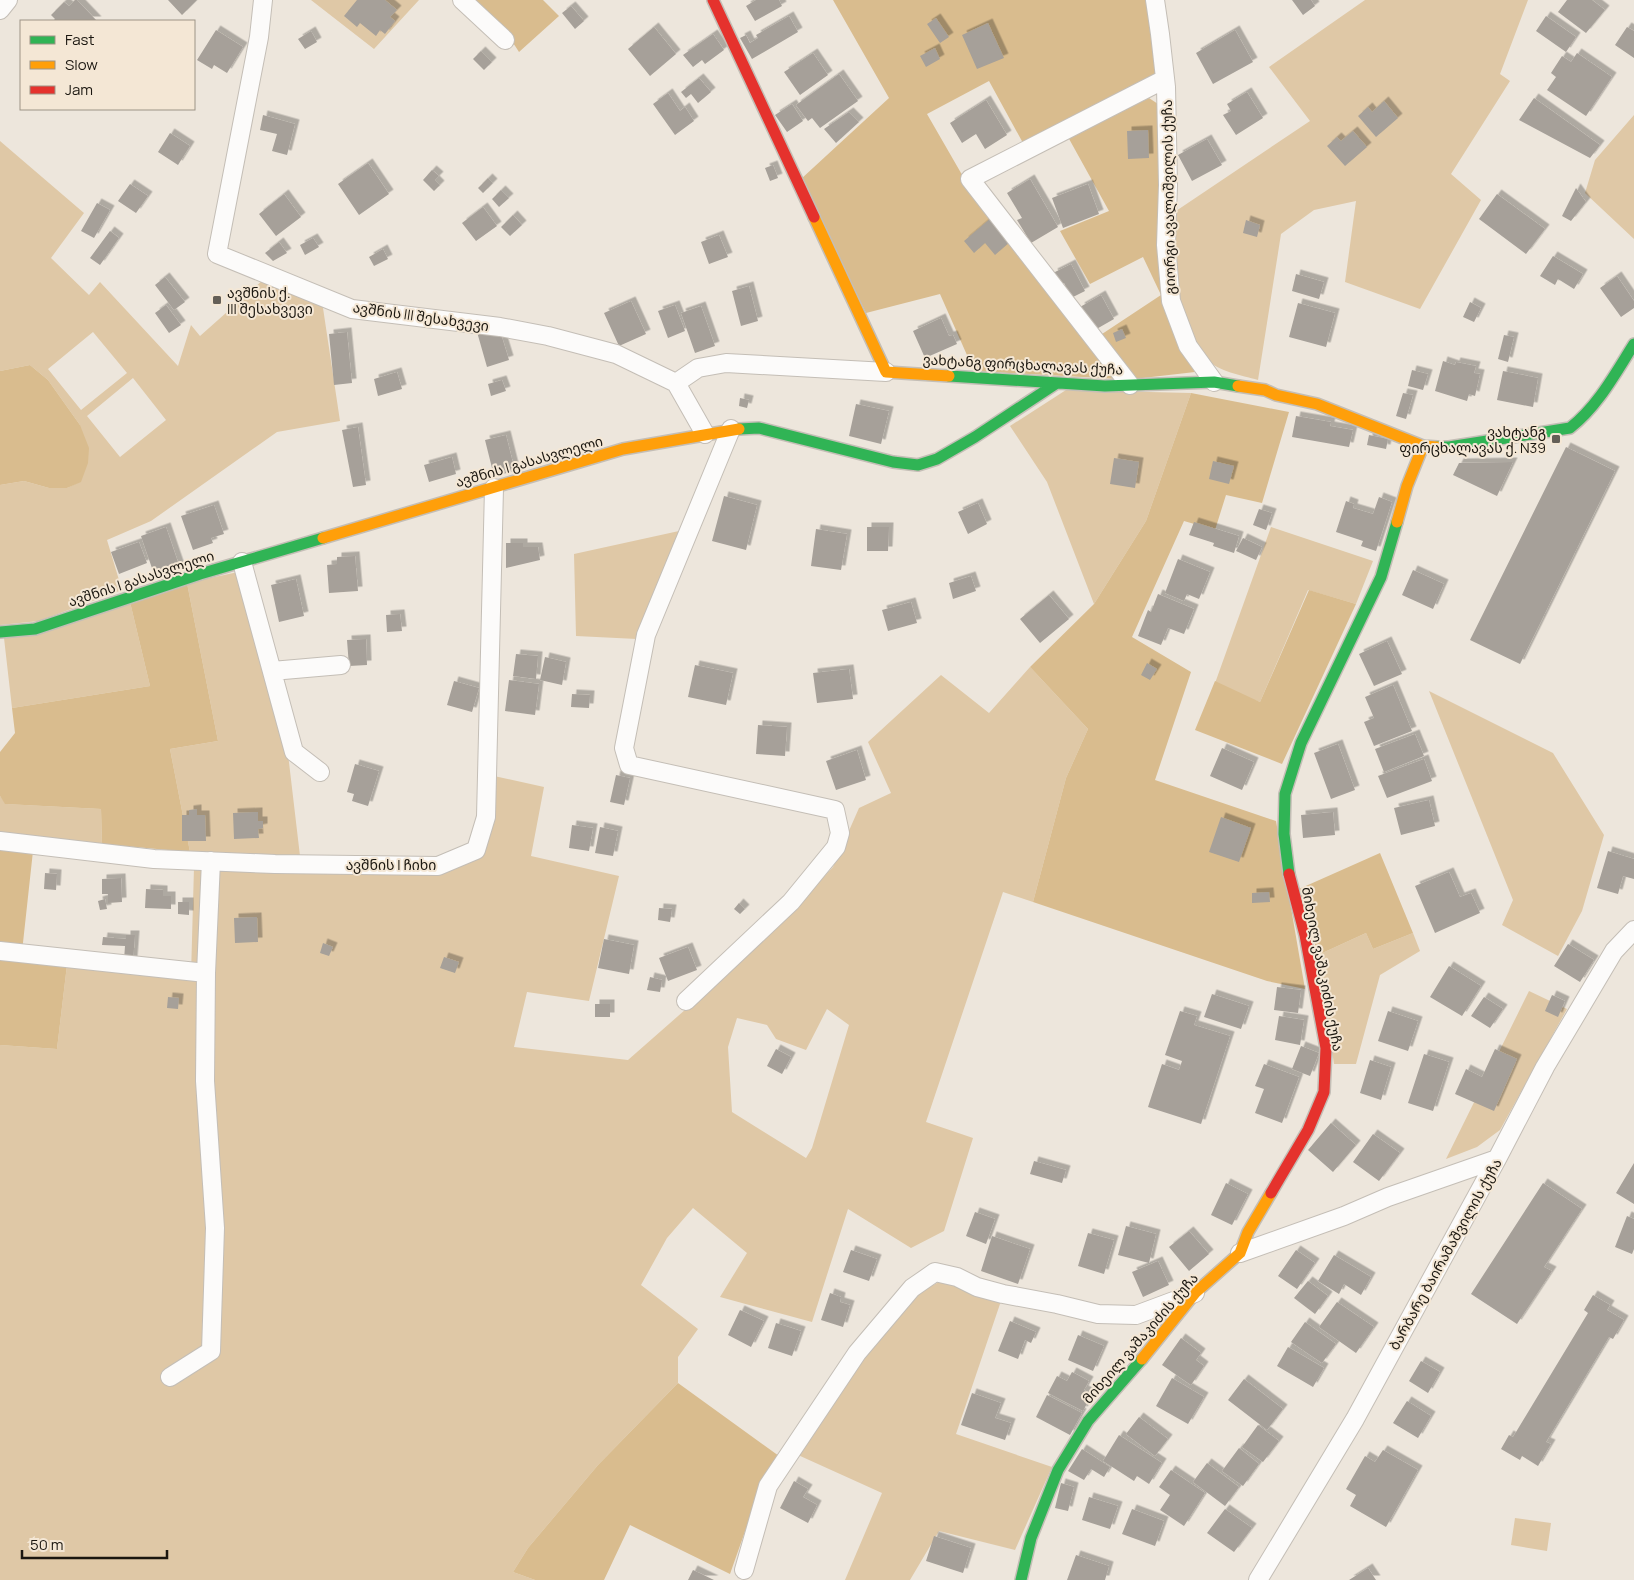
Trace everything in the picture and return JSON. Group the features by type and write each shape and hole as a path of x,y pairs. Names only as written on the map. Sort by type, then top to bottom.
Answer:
{"street":[{"path":"0,10 8,0"},
{"name":"ავშნის III შესახვევი","path":"263,0 259,37 217,254 352,309 500,327 548,336 616,354 676,383"},
{"path":"462,0 505,40"},
{"path":"705,434 676,383 698,368 726,363 886,372 713,0"},
{"name":"გიორგი ავალიშვილის ქუჩა","path":"1155,0 1165,79 1168,185 1166,245 1171,301 1188,346 1214,382"},
{"path":"1130,385 970,179 1165,79"},
{"name":"ვახტანგ ფირცხალავას ქუჩა","path":"886,372 1105,386 1214,382 1265,390 1276,395 1317,404 1422,446 1449,447 1570,428 1581,421 1594,406 1634,344"},
{"name":"ავშნის I გასასვლელი","path":"0,632 35,629 200,574 623,449 731,429 759,428 886,460 918,465 937,459 975,437 1057,383"},
{"path":"686,1001 791,902 836,847 840,833 836,810 630,765 624,748 646,635 731,429"},
{"name":"მიხეილ ვაშაკიძის ქუჩა","path":"1021,1580 1031,1538 1058,1470 1088,1421 1146,1355 1195,1293 1240,1253 1248,1232 1308,1130 1324,1092 1326,1048 1304,935 1289,872 1284,834 1284,794 1301,743 1382,577 1407,486 1422,446"},
{"name":"ავშნის I ჩიხი","path":"0,841 154,859 275,864 438,866 476,850 486,817 494,488"},
{"path":"242,562 294,752 320,772"},
{"path":"272,671 340,665"},
{"path":"170,1377 211,1352 215,1228 205,1081 206,973 211,861"},
{"name":"ბარბარე ბაირამაშვილის ქუჩა","path":"1258,1580 1356,1419 1497,1160 1545,1067 1580,1006 1614,951 1634,930"},
{"path":"0,951 206,973"},
{"path":"1240,1253 1344,1216 1388,1197 1497,1160"},
{"path":"744,1570 768,1486 857,1353 912,1288 935,1272 957,1277 977,1287 1002,1294 1098,1314 1136,1315 1195,1293"}],"shaded area":[{"path":"311,0 419,0 374,49"},
{"path":"472,0 543,0 559,16 519,52 510,38"},
{"path":"833,0 1147,0 1158,75 1023,143 989,81 927,114 961,173 981,202 1117,379 974,371 940,294 866,313 801,179 889,98"},
{"path":"1365,0 1528,0 1500,74 1510,81 1451,174 1481,200 1420,309 1345,282 1356,201 1314,210 1281,234 1258,380 1224,370 1206,359 1194,344 1185,327 1179,309 1174,271 1173,213 1310,121 1269,67"},
{"path":"1149,98 1161,106 1166,302 1179,349 1195,372 1134,379 1096,338 1161,295 1143,257 1090,284 1060,231 1109,211 1068,137"},
{"path":"1634,115 1634,239 1585,193 1595,160"},
{"path":"0,141 84,213 51,258 89,295 100,282 178,366 191,325 200,336 264,279 324,303 323,308 340,421 277,432 151,521 107,540 122,590 39,621 0,625 0,485 24,481 49,488 67,488 81,481 80,425 48,380 30,365 0,371","holes":["93,332 127,373 81,410 48,369","133,378 166,420 120,457 87,416"]},
{"path":"30,365 48,380 80,425 89,448 88,463 81,482 67,488 49,488 24,481 0,485 0,371"},
{"path":"1066,390 1191,393 1146,521 1094,604 1047,482 1010,426"},
{"path":"1191,393 1289,412 1262,503 1226,495 1215,530 1184,521 1132,637 1191,672 1155,780 1276,821 1305,989 1267,981 1033,902 1066,778 1088,729 1030,667 1094,604 1146,521"},
{"path":"1271,527 1373,561 1356,604 1308,590 1260,702 1214,686"},
{"path":"679,531 637,639 576,636 574,554"},
{"path":"238,572 288,754 300,856 190,852 170,749 218,741 187,583"},
{"path":"187,583 218,741 170,749 190,852 102,844 101,809 5,804 0,796 0,752 15,733 12,708 150,686 130,602"},
{"path":"1309,590 1356,604 1282,764 1195,730 1215,681 1260,702"},
{"path":"130,602 150,686 12,708 4,638"},
{"path":"1030,667 1088,729 1066,778 1033,902 1003,892 926,1122 973,1138 944,1231 911,1248 848,1209 812,1322 720,1297 747,1253 693,1208 667,1238 641,1285 698,1329 678,1357 678,1383 598,1465 528,1548 513,1572 535,1580 0,1580 0,1045 57,1049 67,965 191,975 194,867 305,872 483,855 494,776 544,787 531,856 619,876 589,1001 527,992 514,1047 628,1060 727,973 791,912 833,867 859,808 891,793 868,742 941,675 989,713","holes":["827,1009 849,1025 812,1148 806,1158 732,1112 728,1047 737,1018 767,1025 776,1039 806,1050"]},
{"path":"1429,691 1553,753 1604,835 1582,911 1558,956 1502,925 1513,900"},
{"path":"0,796 6,804 101,809 102,844 0,833"},
{"path":"0,847 33,851 21,961 67,965 57,1049 0,1045"},
{"path":"1380,853 1413,933 1373,949 1366,933 1318,955 1299,889"},
{"path":"1366,933 1373,949 1413,933 1420,951 1380,975 1356,1064 1334,1064 1318,955"},
{"path":"1529,991 1567,1009 1500,1130 1477,1147 1446,1159"},
{"path":"941,1281 1001,1301 956,1434 1052,1467 1015,1550 939,1531 910,1580 845,1580 882,1493 798,1455 882,1330 918,1293"},
{"path":"678,1383 779,1456 761,1486 730,1574 630,1525 604,1580 535,1580 513,1572 528,1548 598,1465"},
{"path":"1515,1518 1551,1523 1547,1551 1511,1545"}],"building":[{"path":"77,0 96,20 54,20 51,15 64,2 69,6"},
{"path":"168,0 197,0 182,15"},
{"path":"357,0 385,0 397,10 390,17 395,21 385,34 380,30 376,36 360,23 357,27 344,16"},
{"path":"756,0 779,0 782,6 755,21 746,6"},
{"path":"1292,0 1311,0 1315,6 1303,15"},
{"path":"1567,0 1592,0 1605,10 1586,33 1558,12"},
{"path":"571,6 584,21 575,29 562,13"},
{"path":"789,16 798,32 752,59 740,38 746,35 750,43 758,38 756,35"},
{"path":"1546,16 1576,37 1566,52 1536,31"},
{"path":"936,18 949,37 940,43 927,24"},
{"path":"988,23 1004,58 977,69 962,35"},
{"path":"654,27 676,54 650,76 628,49"},
{"path":"1627,27 1634,31 1634,58 1615,45"},
{"path":"216,30 243,47 227,73 214,65 212,69 197,60"},
{"path":"1235,30 1253,62 1213,84 1196,53"},
{"path":"311,31 317,42 305,49 298,39"},
{"path":"713,34 724,50 705,64 702,60 693,67 683,55"},
{"path":"935,48 940,59 926,67 920,56"},
{"path":"481,51 492,62 484,70 473,59"},
{"path":"813,53 828,75 800,95 784,72"},
{"path":"1577,53 1612,77 1586,116 1547,90 1556,77 1551,73 1562,56 1571,62"},
{"path":"839,74 858,101 820,128 812,118 808,121 796,105"},
{"path":"699,78 711,92 698,103 691,94 686,98 681,92"},
{"path":"1247,92 1263,118 1236,135 1223,115 1231,111 1227,104"},
{"path":"668,93 680,111 685,107 694,121 675,135 653,104"},
{"path":"1534,98 1600,145 1590,158 1519,120"},
{"path":"986,100 1007,135 985,149 976,134 962,143 950,123"},
{"path":"1384,101 1398,118 1376,137 1358,116 1368,107 1372,112"},
{"path":"792,104 803,121 787,132 775,115"},
{"path":"849,112 859,122 836,143 824,129"},
{"path":"263,115 295,124 287,155 272,151 277,134 260,130"},
{"path":"1148,130 1149,158 1128,159 1127,131"},
{"path":"1353,131 1367,147 1345,166 1327,146 1337,137 1341,141"},
{"path":"170,133 190,146 178,165 158,152"},
{"path":"1207,139 1222,165 1192,181 1178,155"},
{"path":"368,163 389,194 359,215 338,184"},
{"path":"773,165 778,178 770,181 765,168"},
{"path":"432,170 439,176 435,180 440,185 434,191 423,180"},
{"path":"488,178 493,183 483,193 478,188"},
{"path":"1030,179 1058,227 1031,243 1017,220 1022,218 1007,193"},
{"path":"130,184 148,196 136,213 118,201"},
{"path":"1088,184 1099,214 1063,228 1052,198"},
{"path":"1576,188 1586,202 1571,221 1562,216"},
{"path":"501,190 509,198 499,207 492,199"},
{"path":"284,194 301,217 276,236 259,214"},
{"path":"1497,194 1545,229 1526,254 1479,219"},
{"path":"97,203 110,210 94,238 81,231"},
{"path":"483,207 497,226 476,241 462,223"},
{"path":"513,215 522,225 510,236 501,227"},
{"path":"991,218 1011,241 995,255 985,243 974,253 964,241"},
{"path":"1246,220 1260,225 1257,237 1243,233"},
{"path":"110,231 119,238 100,265 90,258"},
{"path":"719,235 728,257 709,264 701,242"},
{"path":"313,238 319,247 305,255 300,245"},
{"path":"279,242 287,253 273,261 265,253"},
{"path":"383,249 388,259 374,266 369,257"},
{"path":"1553,256 1583,274 1574,289 1558,279 1555,285 1540,276"},
{"path":"1071,264 1085,291 1071,298 1064,283 1059,285 1053,273"},
{"path":"1296,274 1324,282 1319,299 1292,291"},
{"path":"1617,276 1634,301 1634,308 1621,317 1600,288"},
{"path":"165,277 185,302 174,310 155,285"},
{"path":"749,286 758,321 741,326 732,291"},
{"path":"1101,295 1114,319 1093,331 1080,307"},
{"path":"631,301 646,334 619,346 604,313"},
{"path":"1470,302 1481,308 1474,322 1463,317"},
{"path":"1298,303 1335,313 1326,347 1289,337"},
{"path":"166,305 181,325 169,333 155,313"},
{"path":"675,305 685,331 668,338 658,311"},
{"path":"701,306 715,346 695,353 681,313"},
{"path":"941,318 949,336 953,335 957,344 925,358 913,331"},
{"path":"1122,329 1126,338 1116,342 1113,333"},
{"path":"347,332 352,383 334,385 329,334"},
{"path":"477,332 501,334 509,360 487,367"},
{"path":"1504,335 1514,337 1508,362 1498,359"},
{"path":"1443,361 1455,365 1456,362 1476,366 1474,373 1480,374 1475,396 1469,394 1467,401 1435,391"},
{"path":"1412,370 1428,374 1423,390 1408,386"},
{"path":"1503,371 1538,378 1533,407 1497,400"},
{"path":"397,372 402,389 378,396 374,379"},
{"path":"502,380 506,391 491,396 488,384"},
{"path":"1403,393 1413,395 1406,419 1396,416"},
{"path":"740,398 749,400 747,408 739,406"},
{"path":"856,404 889,411 881,444 849,436"},
{"path":"1296,416 1331,422 1330,426 1353,430 1349,447 1292,437"},
{"path":"358,427 366,485 353,487 342,430"},
{"path":"506,435 515,471 494,476 485,440"},
{"path":"1369,435 1388,439 1386,449 1367,445"},
{"path":"1566,447 1615,471 1520,664 1470,640"},
{"path":"452,457 456,474 429,482 424,465"},
{"path":"1114,458 1139,462 1135,488 1110,484"},
{"path":"1213,461 1234,466 1229,484 1209,479"},
{"path":"1513,462 1497,496 1453,475 1459,463"},
{"path":"724,496 757,505 746,550 712,541"},
{"path":"1379,497 1392,502 1376,551 1361,546 1363,541 1336,532 1346,501 1354,504 1353,508 1373,514"},
{"path":"978,503 987,524 968,534 958,512"},
{"path":"214,505 224,534 211,538 213,543 193,550 181,516"},
{"path":"1259,509 1272,513 1266,530 1253,525"},
{"path":"1194,522 1239,536 1234,553 1213,546 1214,543 1189,535"},
{"path":"166,527 180,568 155,577 141,536"},
{"path":"867,527 889,527 888,551 867,551"},
{"path":"816,529 847,534 841,570 811,566"},
{"path":"1243,538 1262,547 1256,560 1236,551"},
{"path":"139,542 147,563 119,574 111,552"},
{"path":"506,543 523,543 523,547 538,547 540,560 506,568"},
{"path":"355,556 358,591 329,593 327,565 337,564 337,557"},
{"path":"1178,559 1210,572 1199,599 1187,594 1184,601 1165,593"},
{"path":"1413,570 1444,584 1433,609 1402,595"},
{"path":"971,576 976,591 953,599 949,583"},
{"path":"296,579 304,616 279,622 271,585"},
{"path":"1158,594 1194,609 1184,634 1168,628 1161,645 1138,636 1148,610 1151,612"},
{"path":"1049,595 1069,619 1040,643 1020,619"},
{"path":"911,602 917,623 888,631 882,610"},
{"path":"400,614 402,631 387,632 386,615"},
{"path":"366,639 367,665 349,666 347,640"},
{"path":"1387,641 1402,674 1374,686 1359,654"},
{"path":"516,654 538,656 536,679 513,676"},
{"path":"545,657 566,662 562,685 540,680"},
{"path":"1147,663 1157,669 1150,680 1141,675"},
{"path":"695,665 733,673 726,705 688,697"},
{"path":"849,669 853,699 817,703 813,673"},
{"path":"509,680 539,684 535,715 505,711"},
{"path":"454,681 479,688 472,712 447,705"},
{"path":"1393,685 1412,731 1374,746 1364,722 1374,718 1365,697"},
{"path":"572,694 590,695 589,708 571,707"},
{"path":"758,725 787,727 785,756 756,754"},
{"path":"1415,734 1424,756 1384,772 1375,749"},
{"path":"1338,744 1355,790 1331,799 1314,753"},
{"path":"1222,748 1254,762 1242,790 1210,776"},
{"path":"857,750 866,780 836,790 826,761"},
{"path":"1424,759 1432,781 1387,798 1378,776"},
{"path":"355,764 379,771 368,806 352,801 354,794 347,792"},
{"path":"616,775 630,778 624,805 610,802"},
{"path":"1429,800 1435,826 1401,835 1394,808"},
{"path":"197,809 197,815 205,815 206,841 182,841 182,815 189,815 189,810"},
{"path":"258,812 258,821 263,821 263,828 258,829 259,838 234,839 233,813"},
{"path":"1333,812 1335,835 1303,838 1301,815"},
{"path":"1221,817 1251,828 1239,862 1209,852"},
{"path":"572,825 593,828 589,851 569,848"},
{"path":"600,827 618,831 613,856 595,853"},
{"path":"1608,851 1634,859 1634,879 1623,876 1618,894 1597,888"},
{"path":"1449,872 1460,897 1471,893 1480,913 1435,933 1415,886"},
{"path":"45,873 57,874 56,890 44,889"},
{"path":"121,878 122,902 108,903 108,894 102,894 102,879"},
{"path":"146,889 163,890 163,896 171,896 171,909 145,908"},
{"path":"1269,892 1270,902 1252,903 1252,893"},
{"path":"105,899 107,909 100,910 98,901"},
{"path":"178,902 189,902 189,915 178,914"},
{"path":"739,903 745,909 740,914 734,909"},
{"path":"659,908 672,909 670,922 658,920"},
{"path":"257,917 258,942 235,943 234,918"},
{"path":"126,935 135,935 133,961 124,960 125,946 102,945 103,937 126,939"},
{"path":"604,939 634,945 629,974 598,968"},
{"path":"323,943 333,947 329,956 320,953"},
{"path":"1568,944 1594,960 1580,982 1554,966"},
{"path":"688,947 697,970 668,981 659,958"},
{"path":"444,957 459,962 455,973 440,968"},
{"path":"1449,966 1481,986 1462,1016 1430,997"},
{"path":"650,977 662,980 660,992 647,990"},
{"path":"1277,987 1301,990 1298,1013 1274,1010"},
{"path":"1212,994 1249,1006 1241,1029 1204,1017"},
{"path":"1552,995 1565,1001 1558,1017 1545,1011"},
{"path":"168,997 179,998 178,1009 167,1008"},
{"path":"1484,997 1503,1009 1490,1028 1471,1016"},
{"path":"595,1004 610,1004 610,1017 595,1017"},
{"path":"1180,1011 1197,1016 1194,1025 1230,1036 1201,1124 1148,1107 1162,1064 1179,1070 1182,1061 1165,1055"},
{"path":"1388,1011 1418,1021 1408,1051 1378,1041"},
{"path":"1279,1016 1304,1020 1300,1045 1275,1040"},
{"path":"1301,1046 1319,1053 1310,1076 1292,1069"},
{"path":"776,1049 791,1057 782,1074 767,1066"},
{"path":"1495,1049 1517,1059 1494,1111 1455,1094 1466,1069 1482,1077"},
{"path":"1424,1054 1449,1062 1433,1111 1408,1103"},
{"path":"1370,1060 1391,1067 1381,1100 1360,1093"},
{"path":"1264,1064 1299,1077 1282,1123 1255,1113 1264,1089 1255,1086"},
{"path":"1331,1123 1356,1145 1333,1172 1308,1150"},
{"path":"1373,1134 1400,1153 1379,1181 1353,1162"},
{"path":"1034,1161 1066,1170 1062,1183 1030,1174"},
{"path":"1634,1163 1634,1204 1616,1193"},
{"path":"1226,1183 1248,1194 1232,1225 1211,1215"},
{"path":"1543,1183 1582,1209 1544,1267 1552,1271 1517,1324 1471,1294"},
{"path":"975,1212 995,1219 986,1244 966,1236"},
{"path":"1627,1216 1634,1219 1634,1249 1632,1254 1615,1247"},
{"path":"1126,1226 1156,1234 1149,1263 1118,1255"},
{"path":"1189,1231 1209,1254 1189,1271 1169,1247"},
{"path":"1088,1233 1114,1240 1104,1274 1078,1266"},
{"path":"992,1236 1030,1249 1018,1284 981,1271"},
{"path":"851,1250 877,1259 869,1281 843,1272"},
{"path":"1296,1250 1315,1263 1297,1289 1278,1276"},
{"path":"1334,1255 1371,1277 1361,1295 1344,1284 1339,1294 1318,1281"},
{"path":"1158,1261 1169,1285 1143,1297 1132,1272"},
{"path":"1308,1281 1328,1296 1315,1314 1294,1298"},
{"path":"830,1293 841,1297 840,1302 850,1305 843,1327 821,1320"},
{"path":"1593,1295 1610,1305 1607,1310 1624,1320 1613,1339 1609,1337 1546,1442 1551,1444 1538,1466 1522,1456 1520,1460 1501,1449 1509,1435 1513,1437 1588,1313 1584,1310"},
{"path":"1337,1302 1374,1327 1356,1353 1319,1327"},
{"path":"740,1310 764,1321 751,1347 728,1335"},
{"path":"1010,1321 1036,1332 1031,1343 1025,1340 1018,1359 998,1351"},
{"path":"1305,1322 1336,1344 1322,1363 1291,1342"},
{"path":"776,1323 801,1331 792,1356 768,1348"},
{"path":"1078,1335 1104,1346 1093,1371 1068,1360"},
{"path":"1181,1338 1201,1353 1196,1360 1204,1366 1191,1385 1162,1365"},
{"path":"1288,1347 1324,1368 1313,1387 1277,1366"},
{"path":"1421,1361 1440,1372 1428,1393 1409,1381"},
{"path":"1072,1372 1089,1381 1084,1390 1092,1394 1083,1411 1048,1393 1057,1376 1067,1381"},
{"path":"1172,1378 1204,1397 1188,1424 1156,1406"},
{"path":"1244,1379 1283,1409 1267,1430 1228,1400"},
{"path":"972,1393 1001,1403 995,1418 1011,1423 1005,1440 961,1425"},
{"path":"1047,1395 1082,1413 1070,1435 1036,1417"},
{"path":"1407,1401 1431,1416 1418,1438 1393,1423"},
{"path":"1139,1417 1168,1439 1155,1456 1126,1434"},
{"path":"1258,1425 1279,1441 1263,1462 1242,1447"},
{"path":"1119,1435 1162,1463 1149,1484 1137,1476 1134,1481 1103,1461"},
{"path":"1239,1448 1259,1464 1243,1486 1222,1471"},
{"path":"1082,1449 1110,1467 1104,1477 1091,1469 1084,1480 1068,1471"},
{"path":"1383,1450 1418,1470 1386,1527 1350,1506 1356,1495 1346,1489 1365,1456 1375,1462"},
{"path":"1207,1463 1239,1487 1225,1506 1193,1482"},
{"path":"1171,1470 1205,1493 1184,1526 1160,1510 1170,1495 1159,1487"},
{"path":"794,1481 808,1489 803,1497 817,1505 808,1523 780,1508"},
{"path":"1061,1483 1074,1487 1068,1511 1055,1508"},
{"path":"1089,1497 1118,1506 1110,1529 1082,1520"},
{"path":"1132,1509 1164,1521 1155,1546 1122,1534"},
{"path":"1225,1509 1252,1528 1234,1552 1207,1533"},
{"path":"934,1536 971,1548 963,1573 926,1561"},
{"path":"1076,1555 1109,1566 1105,1580 1067,1580"},
{"path":"1368,1568 1376,1580 1349,1580"},
{"path":"693,1570 714,1580 688,1580"}],"traffic: fast":[{"path":"1437,447 1449,447 1570,428 1598,400 1634,344"},
{"path":"949,376 1105,386 1214,382 1238,386"},
{"path":"739,429 759,428 893,462 918,465 937,459 975,437 1057,383"},
{"path":"1289,874 1284,834 1285,794 1301,743 1381,577 1397,522"},
{"path":"0,632 35,629 200,574 323,538"},
{"path":"1021,1580 1031,1538 1058,1470 1088,1421 1142,1359"}],"traffic: slow":[{"path":"814,217 886,372 949,376"},
{"path":"1238,386 1265,390 1276,395 1317,404 1423,446 1437,447"},
{"path":"323,538 623,449 739,429"},
{"path":"1397,522 1407,486 1423,446"},
{"path":"1142,1359 1195,1293 1240,1253 1248,1232 1271,1193"}],"traffic: jam":[{"path":"713,0 814,217"},
{"path":"1271,1193 1308,1130 1324,1092 1326,1048 1305,935 1289,874"}],"place":[{"name":"ავშნის ქ. III შესახვევი","path":"217,300"},
{"name":"ვახტანგ ფირცხალავას ქ. N39","path":"1556,439"}]}
